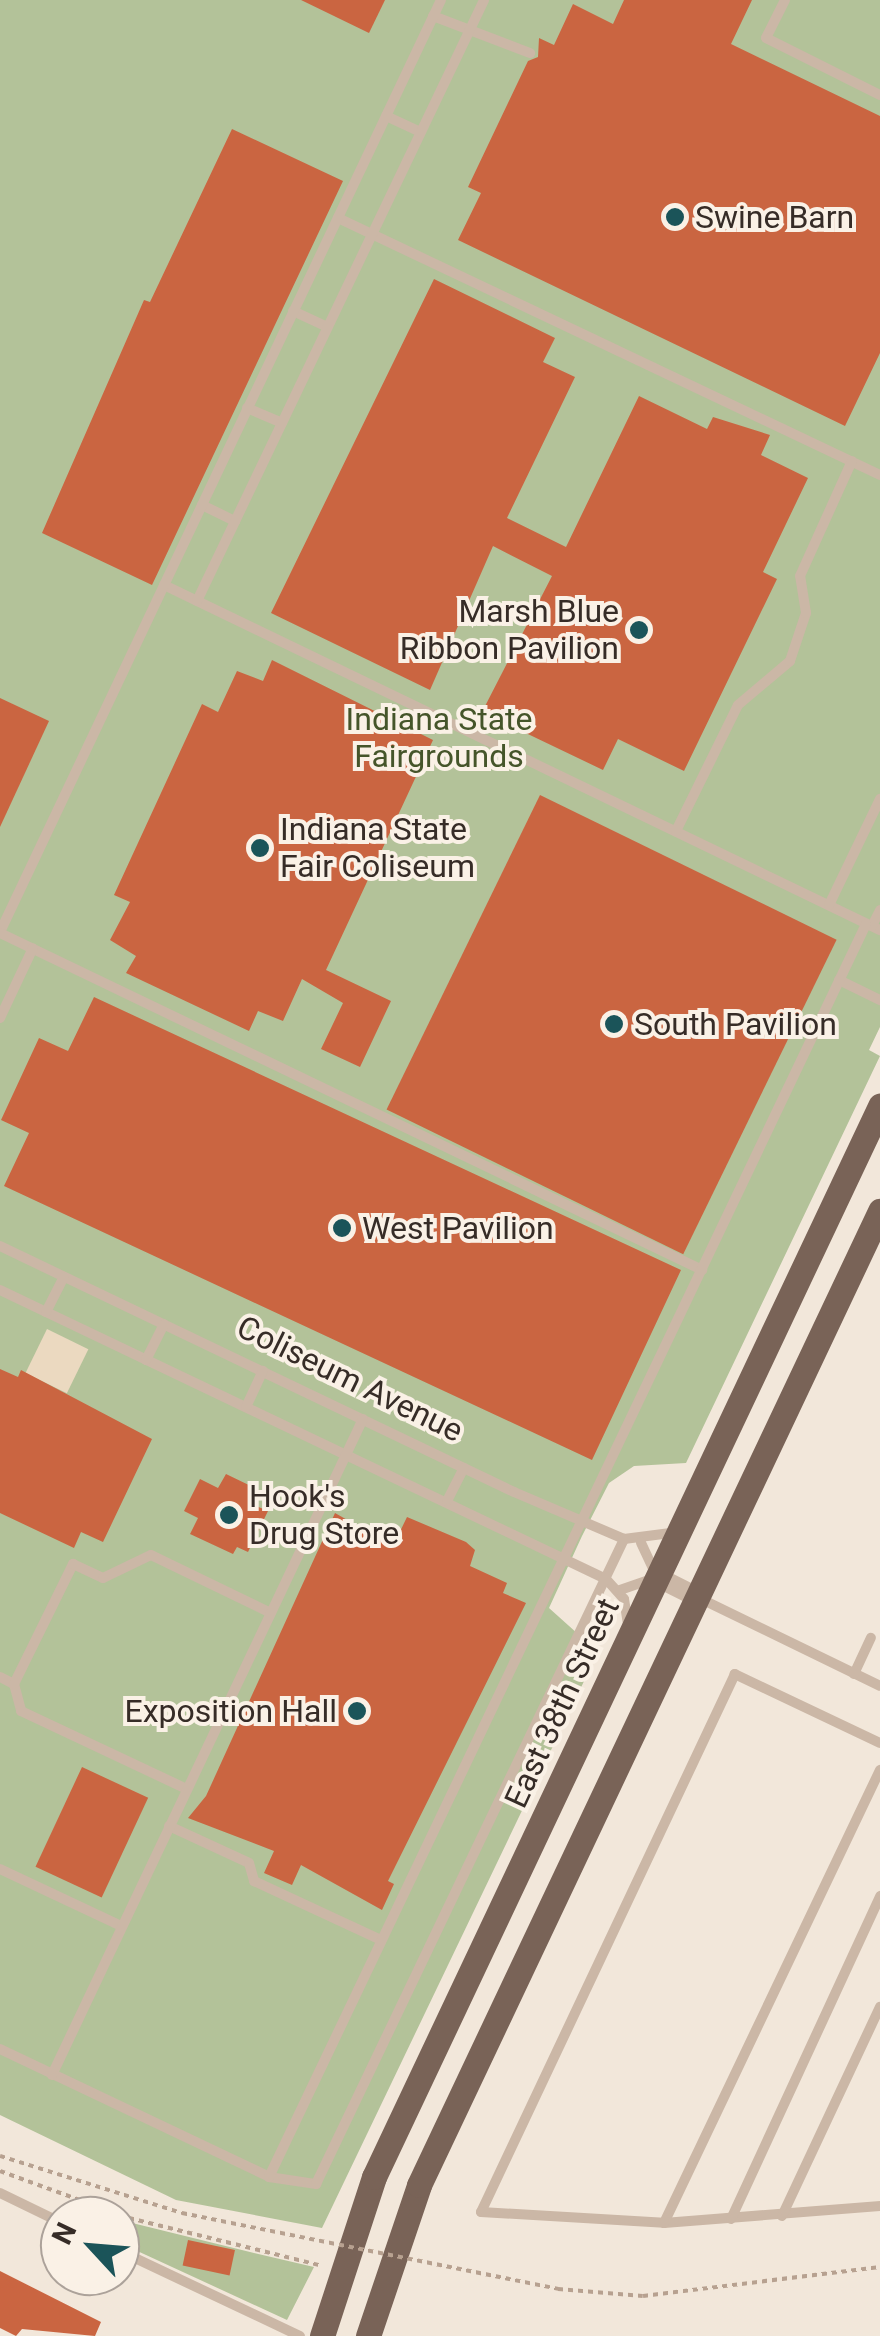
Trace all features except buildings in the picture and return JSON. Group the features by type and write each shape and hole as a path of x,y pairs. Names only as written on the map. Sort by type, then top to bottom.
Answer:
{"main road":[{"name":"East 38th Street","path":"322,2336 374,2177 880,1106"},
{"path":"368,2336 419,2186 880,1211"}],"street":[{"path":"657,1578 698,1597"}],"lane":[{"path":"441,0 0,933 702,1270"},
{"path":"198,601 484,0"},
{"path":"785,0 766,38 880,95"},
{"path":"433,16 530,54"},
{"path":"386,116 421,132"},
{"path":"338,218 880,475"},
{"path":"294,311 328,327"},
{"path":"247,408 282,424"},
{"path":"676,831 738,705 790,662 806,613 800,576 852,462"},
{"path":"202,504 236,520"},
{"path":"164,585 873,927"},
{"path":"829,905 880,799"},
{"path":"269,2177 560,1555 702,1270 839,980 880,910"},
{"path":"1,1011 32,948"},
{"path":"839,980 879,995"},
{"name":"Coliseum Avenue","path":"0,1246 464,1468 624,1539 641,1542"},
{"path":"46,1312 64,1276"},
{"name":"Coliseum Avenue","path":"0,1290 560,1555 620,1590"},
{"path":"146,1360 164,1324"},
{"path":"246,1407 263,1370"},
{"path":"52,2076 362,1419"},
{"path":"447,1502 464,1468"},
{"path":"626,1645 620,1590 657,1578 641,1542 667,1536 687,1515"},
{"path":"0,2049 269,2177 301,2186 316,2184 328,2169 624,1539"},
{"path":"186,1789 20,1711 14,1684 74,1564 103,1578 151,1555 271,1614"},
{"path":"698,1597 880,1686"},
{"path":"854,1674 871,1638"},
{"path":"880,1743 735,1674 481,2212 664,2223 880,2206"},
{"path":"0,1677 14,1684"},
{"path":"664,2223 880,1770"},
{"path":"169,1826 249,1863 254,1881 381,1940"},
{"path":"0,1869 121,1926"},
{"path":"732,2219 880,1896"},
{"path":"782,2216 880,2007"},
{"path":"0,2193 40,2212"},
{"path":"140,2260 300,2336"}],"path":[{"path":"0,2156 182,2213 558,2289 643,2296 880,2267"},
{"path":"0,2172 129,2218 319,2265"}],"green space":[{"name":"Indiana State Fairgrounds","path":"0,0 880,0 880,1027 869,1050 880,1056 686,1463 634,1466 609,1483 582,1536 549,1608 598,1652 322,2228 176,2200 0,2115"},
{"path":"140,2225 314,2267 287,2320 140,2252"}],"shaded area":[{"path":"47,1329 88,1349 67,1393 26,1373"}],"place":[{"name":"Swine Barn","path":"675,217"},
{"name":"Marsh Blue Ribbon Pavilion","path":"639,630"},
{"name":"Indiana State Fair Coliseum","path":"260,848"},
{"name":"South Pavilion","path":"614,1024"},
{"name":"West Pavilion","path":"342,1228"},
{"name":"Hook's Drug Store","path":"229,1515"},
{"name":"Exposition Hall","path":"357,1711"}]}
